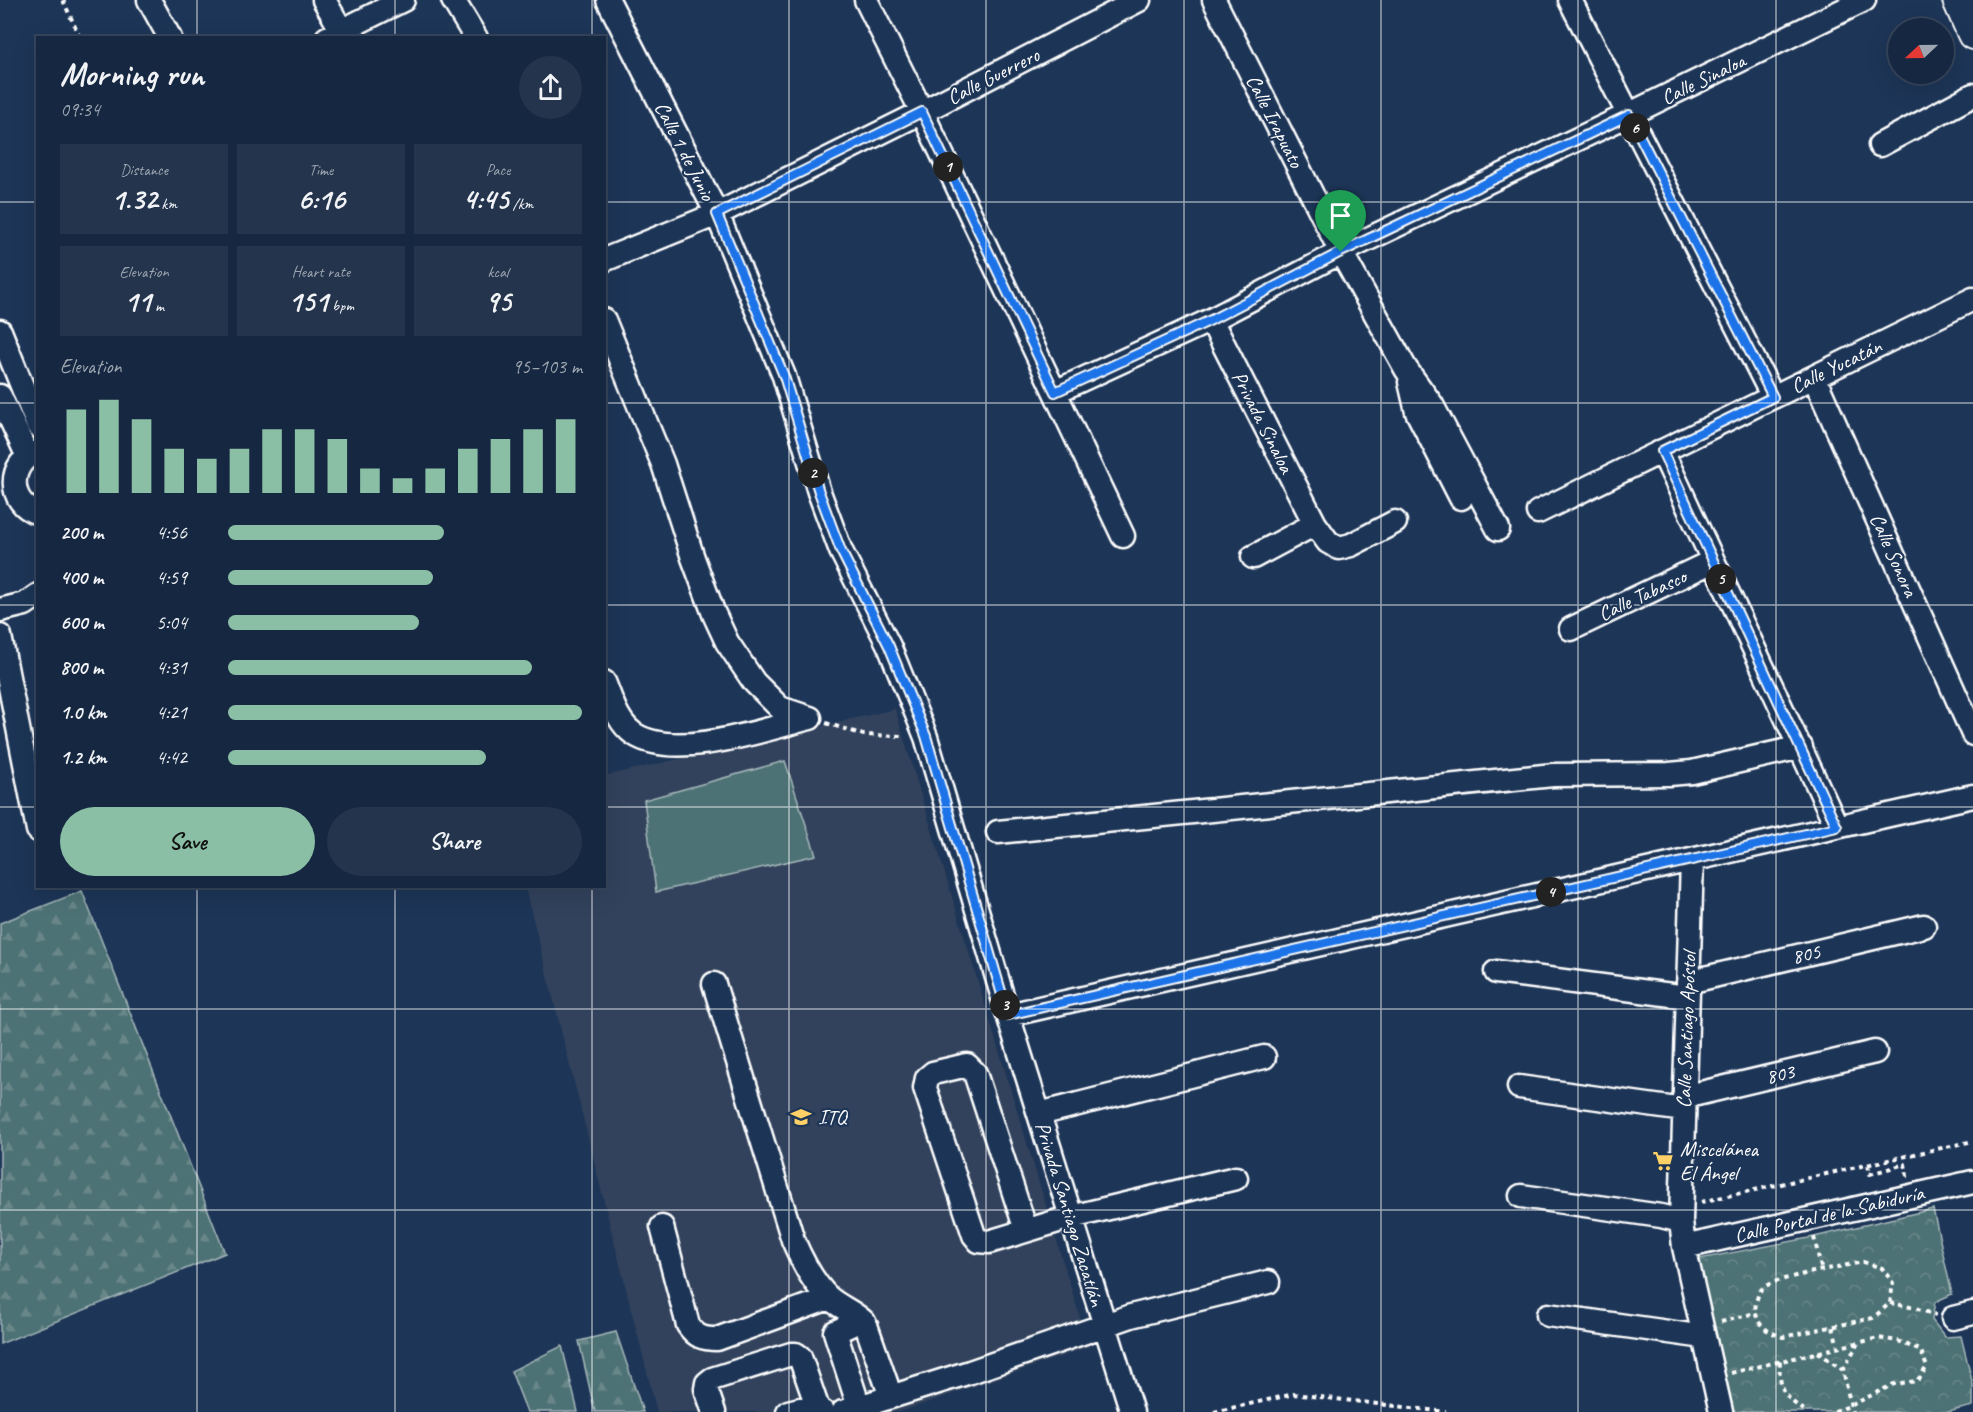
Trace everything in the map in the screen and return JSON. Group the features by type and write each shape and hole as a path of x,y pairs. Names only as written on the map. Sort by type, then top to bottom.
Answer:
{"main road":[{"path":"1958,0 1973,34"}],"street":[{"path":"149,0 169,36"},
{"path":"324,0 339,35 403,0"},
{"path":"453,0 475,36"},
{"name":"Calle 1 de Junio","path":"608,0 717,214 784,376 819,492 841,551 889,646 926,736 1008,1015"},
{"path":"866,0 922,112 1123,536"},
{"name":"Calle Guerrero","path":"606,259 717,214 1139,0"},
{"name":"Calle Irapuato","path":"1214,0 1341,252 1406,369 1432,405 1497,529"},
{"path":"1570,0 1773,397"},
{"name":"Calle Sinaloa","path":"1055,392 1211,320 1341,252 1864,0"},
{"path":"1881,145 1973,95"},
{"name":"Calle Yucatán","path":"1538,512 1972,301"},
{"name":"Privada Sinaloa","path":"1211,320 1315,524 1328,542 1339,548 1350,545 1395,522"},
{"path":"606,325 663,464 693,558 727,642 754,682 780,708 810,718"},
{"path":"0,331 36,421"},
{"name":"Calle Irapuato","path":"1406,369 1418,412 1461,498"},
{"name":"Calle Sonora","path":"1814,377 1973,734"},
{"path":"0,396 33,454 19,466 14,483 19,500 36,518"},
{"path":"1662,451 1837,827"},
{"path":"1253,557 1315,524"},
{"name":"Calle Tabasco","path":"1571,629 1713,561"},
{"path":"0,610 26,604 36,596"},
{"path":"0,636 36,820"},
{"path":"606,687 619,719 634,734 661,745 718,742 810,718"},
{"path":"998,832 1553,775 1670,774 1801,747"},
{"path":"1008,1015 1973,796"},
{"name":"Calle Santiago Apóstol","path":"1692,860 1682,1213 1684,1247 1721,1412"},
{"name":"805","path":"1687,989 1924,926"},
{"path":"1496,972 1687,989"},
{"path":"714,984 793,1240 804,1267 829,1298 864,1322 891,1397"},
{"name":"Privada Santiago Zacatlán","path":"1008,1015 1132,1412"},
{"name":"803","path":"1684,1104 1875,1052"},
{"path":"1039,1114 1264,1057"},
{"path":"1026,1230 975,1073 968,1065 933,1073 927,1078 925,1088 974,1234 980,1241 989,1242 1071,1218 1236,1178"},
{"path":"1519,1088 1684,1104"},
{"name":"Calle Portal de la Sabiduría","path":"1684,1247 1973,1182"},
{"path":"1521,1196 1682,1213"},
{"path":"663,1227 688,1324 693,1334 703,1339 717,1339 829,1298"},
{"path":"864,1322 857,1322 835,1332 851,1410 1105,1324 1268,1282"},
{"path":"1548,1315 1703,1332"},
{"path":"714,1412 706,1389 707,1383 712,1378 790,1354 800,1357 820,1410"},
{"path":"788,1412 806,1406 820,1410"}],"path":[{"path":"63,0 79,36"},
{"path":"810,718 864,735 926,736"},
{"path":"1682,1213 1868,1165 1973,1141"},
{"path":"1868,1165 1870,1173 1905,1164 1907,1176 1898,1178"},
{"path":"1810,1219 1822,1272"},
{"path":"1863,1262 1882,1268 1893,1282 1890,1304 1873,1318 1783,1337 1760,1325 1755,1313 1757,1299 1763,1287 1778,1281 1863,1262"},
{"path":"1890,1304 1963,1316"},
{"path":"1703,1332 1755,1313"},
{"path":"1833,1326 1838,1347"},
{"path":"1713,1378 1878,1338 1898,1341 1921,1351 1927,1367 1917,1381 1894,1384 1850,1406 1832,1412"},
{"path":"1852,1412 1843,1370 1859,1342"},
{"path":"1818,1352 1843,1370"},
{"path":"1780,1361 1779,1384 1791,1403 1808,1412"},
{"path":"1214,1412 1294,1394 1446,1412"}],"shaded area":[{"name":"ITQ","path":"895,709 1089,1347 900,1412 657,1412 525,888 606,888 606,776"}],"green space":[{"path":"785,761 816,855 656,892 644,800"},
{"path":"82,891 225,1253 0,1344 0,923"},
{"path":"1933,1209 1952,1294 1935,1302 1932,1320 1945,1337 1961,1336 1973,1385 1973,1406 1948,1412 1734,1412 1699,1259 1814,1237"},
{"path":"616,1332 643,1412 595,1412 579,1341"},
{"path":"562,1346 578,1412 527,1412 511,1371"}],"place":[{"name":"ITQ","path":"801,1117"},
{"name":"Miscelánea El Ángel","path":"1663,1161"}],"route":[{"path":"922,112 1055,392 1211,320 1341,252 1629,115 1773,397 1662,451 1837,827 1008,1015 926,736 889,646 841,551 819,492 784,376 717,214 922,112"}]}
